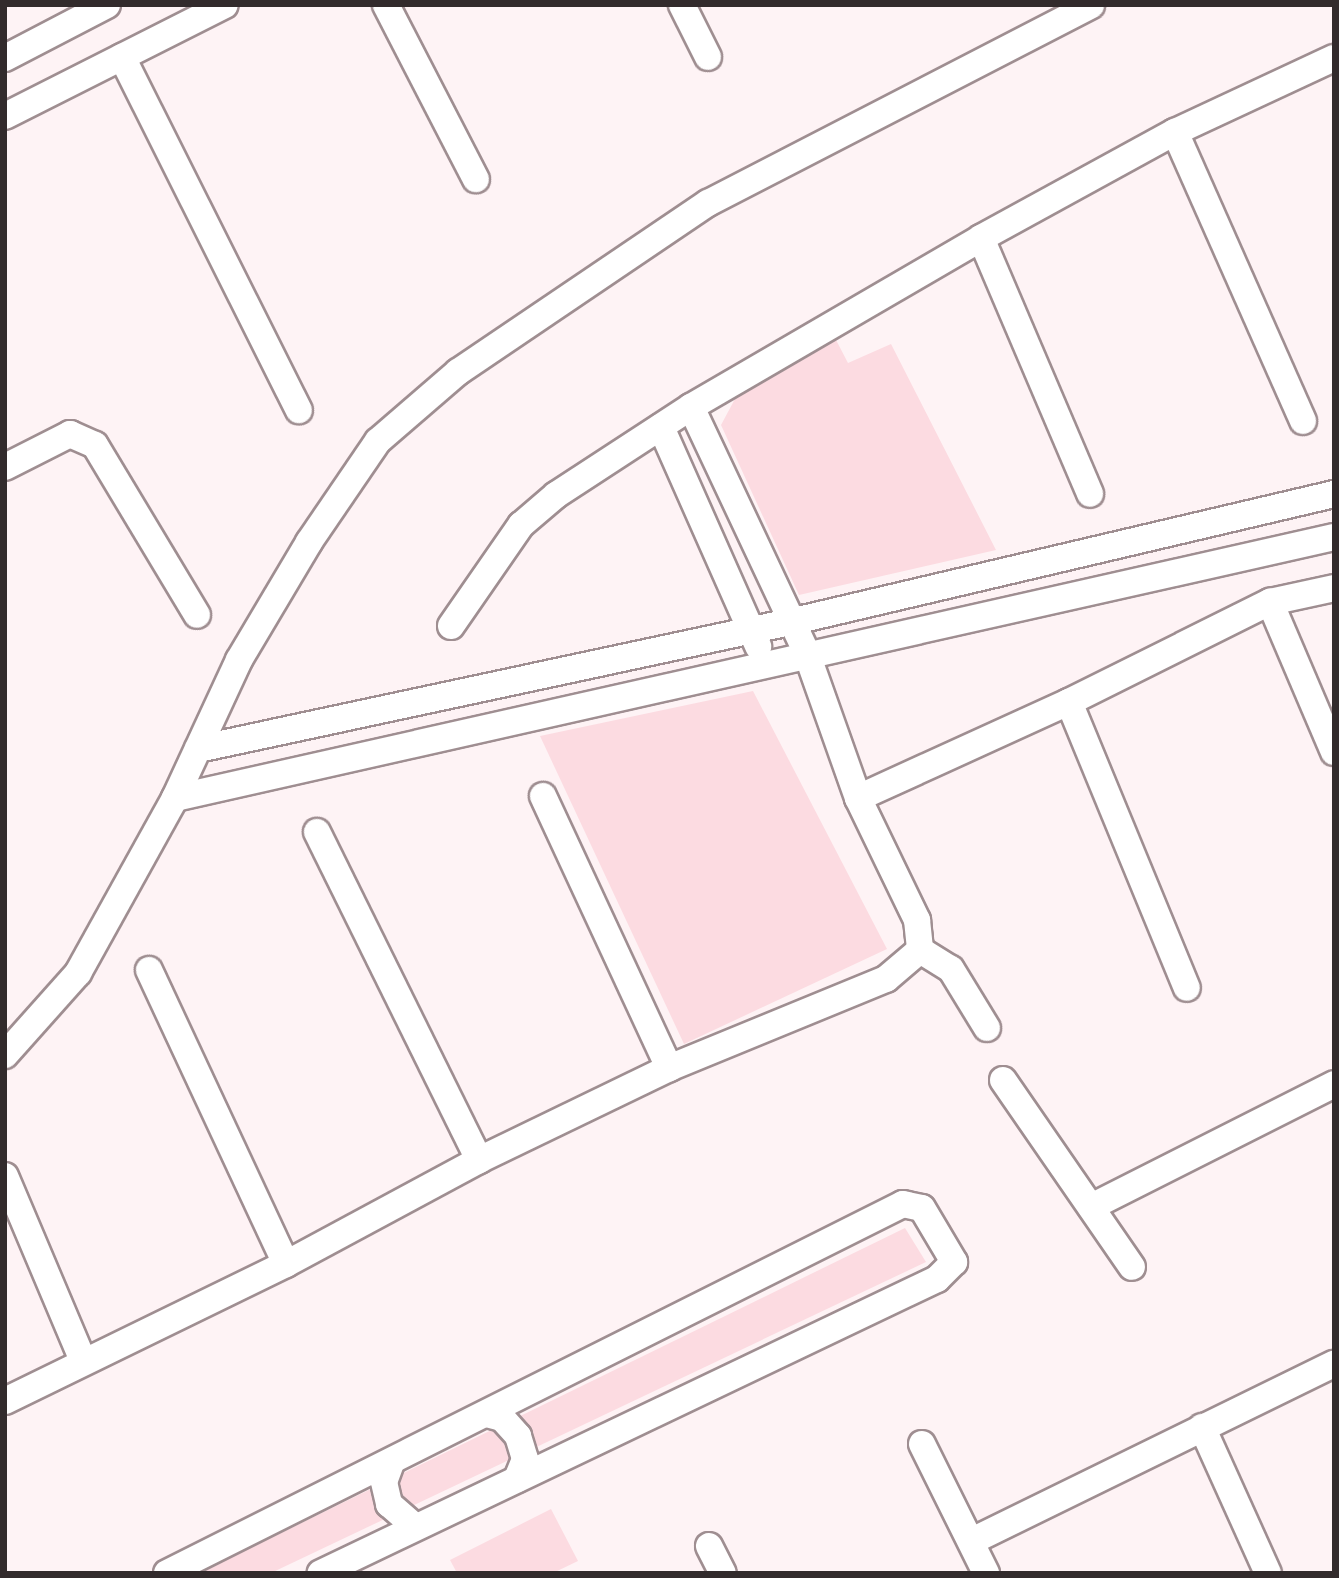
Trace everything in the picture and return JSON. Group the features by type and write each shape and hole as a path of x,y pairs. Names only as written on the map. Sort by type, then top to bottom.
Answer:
{"street":[{"path":"5,58 107,5"},
{"path":"5,116 225,5"},
{"path":"386,5 476,179"},
{"path":"682,5 708,57"},
{"path":"5,1055 78,972 175,798 239,660 324,520 378,442 458,372 708,203 1091,5"},
{"path":"122,57 299,410"},
{"path":"452,626 489,564 521,525 556,495 691,407 982,237 1175,132 1334,58"},
{"path":"1175,132 1303,421"},
{"path":"982,237 1090,494"},
{"path":"691,407 807,654 858,798 917,920 920,950"},
{"path":"661,427 753,631 765,665"},
{"path":"5,467 69,434 95,445 198,615"},
{"path":"198,749 753,631 1334,494"},
{"path":"175,798 1334,537"},
{"path":"858,798 1069,702 1270,602 1334,588"},
{"path":"1270,602 1334,752"},
{"path":"1069,702 1187,988"},
{"path":"244,782 246,739"},
{"path":"543,796 669,1068"},
{"path":"317,832 479,1160"},
{"path":"5,1401 286,1264 479,1160 669,1068 886,979 920,950"},
{"path":"920,950 951,970 987,1028"},
{"path":"149,970 286,1264"},
{"path":"1003,1080 1132,1267"},
{"path":"1091,1207 1334,1084"},
{"path":"5,1176 83,1362"},
{"path":"167,1573 391,1464 903,1204 922,1208 954,1262 937,1279 320,1573"},
{"path":"972,1541 1334,1364"},
{"path":"486,1414 502,1418 519,1436 524,1459 517,1479"},
{"path":"1202,1427 1268,1573"},
{"path":"922,1444 986,1573"},
{"path":"391,1464 384,1482 389,1504 415,1527"},
{"path":"709,1546 723,1573"}],"shaded area":[{"path":"835,338 848,363 891,344 996,550 799,595 721,425 736,397"},
{"path":"753,691 887,949 684,1044 540,736"},
{"path":"905,1228 926,1262 271,1573 199,1573"},
{"path":"551,1509 578,1561 553,1573 457,1573 450,1560"}]}
